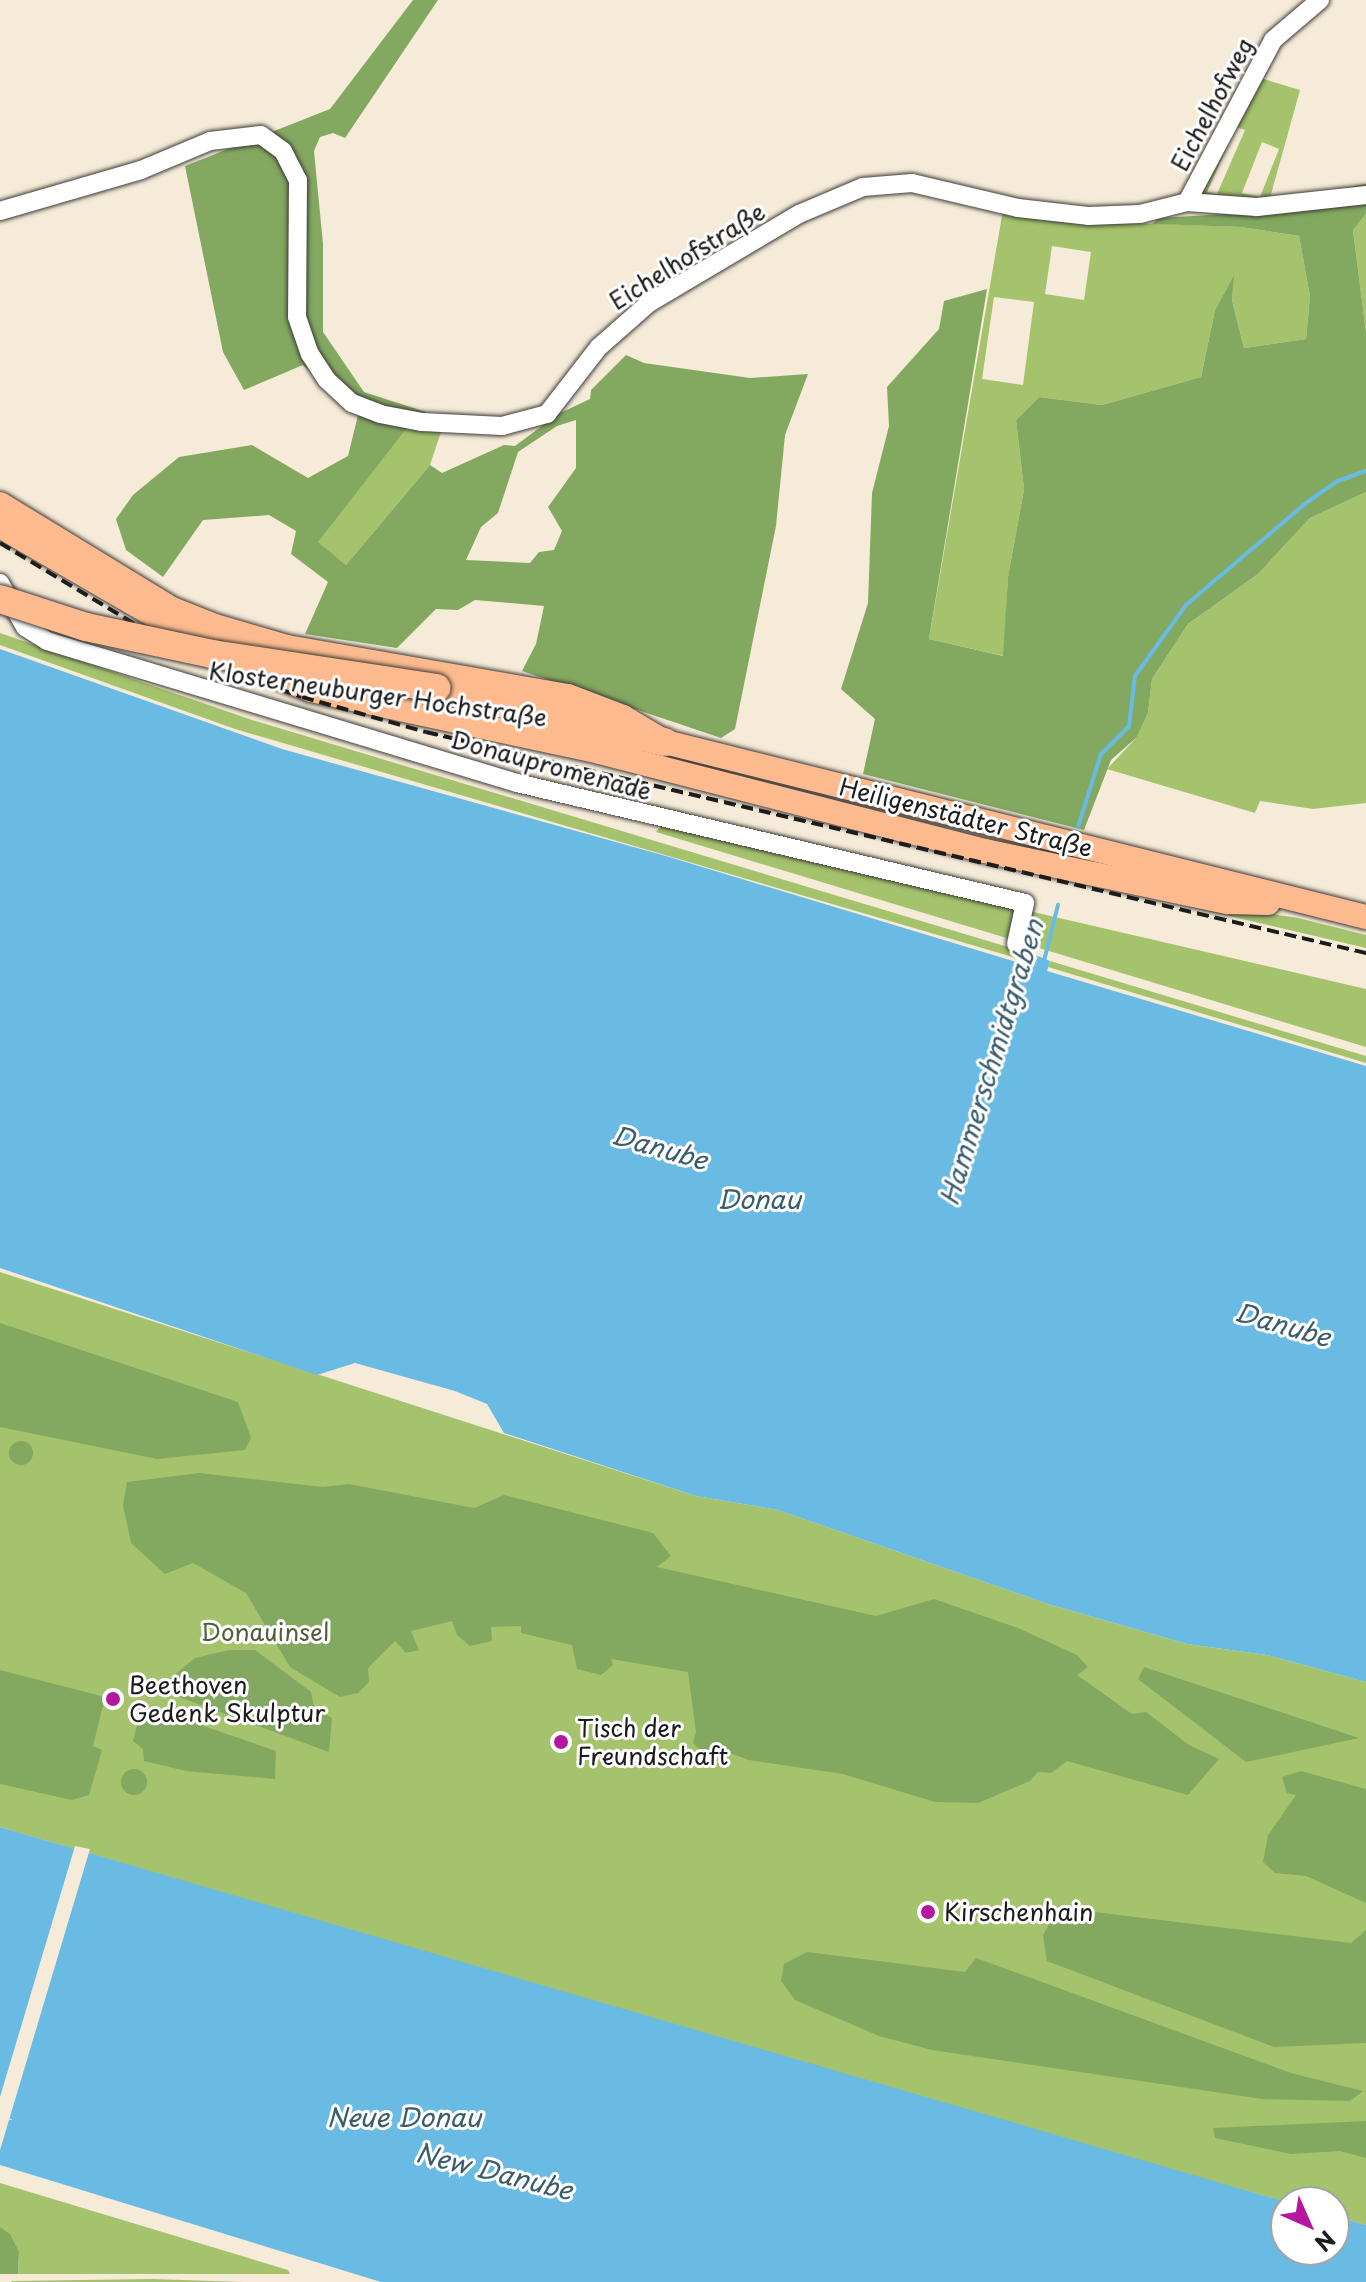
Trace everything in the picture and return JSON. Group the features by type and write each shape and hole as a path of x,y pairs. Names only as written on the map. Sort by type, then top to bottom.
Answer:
{"highway":[{"name":"Klosterneuburger Hochstraße","path":"0,599 86,627 157,643 477,696 566,719"},
{"name":"Klosterneuburger Hochstraße","path":"0,618 149,660 227,674 432,706 566,719"},
{"name":"Heiligenstädter Straße","path":"566,719 665,742"}],"main road":[{"path":"0,504 172,609 215,626 287,647 568,696 623,717 665,742"},
{"path":"0,526 226,656 311,690 676,771 985,851 1228,902 1321,906"},
{"name":"Heiligenstädter Straße","path":"665,742 1366,917"}],"street":[{"name":"Eichelhofweg","path":"1187,202 1273,40 1320,0"},
{"name":"Eichelhofstraße","path":"0,211 141,170 210,141 261,135 283,151 298,180 297,317 310,354 327,380 352,403 380,414 422,422 502,426 536,419 555,406 599,347 649,303 810,209 863,187 912,183 1068,215 1140,214 1187,202 1257,207 1366,195"},
{"path":"0,195 0,203"},
{"name":"Donaupromenade","path":"0,583 33,634 517,783 1025,903 1016,944"}],"green space":[{"path":"413,0 438,0 345,138 333,133 320,137 314,151 323,244 323,332 364,392 426,412 411,423 318,542 346,565 430,465 442,473 504,445 515,446 558,414 590,399 591,390 626,355 644,363 750,378 808,374 785,435 776,526 735,729 721,738 522,671 536,644 544,606 475,600 458,610 436,609 397,648 305,634 328,582 291,554 296,531 269,515 203,520 163,577 126,550 116,519 133,495 179,457 252,445 308,478 348,456 358,415 303,365 244,390 223,352 185,166 330,109","holes":["576,420 576,468 548,507 562,531 554,550 539,552 530,563 466,560 481,527 498,513 518,452 557,426"]},
{"path":"1257,77 1300,90 1270,198 1201,198 1202,181","holes":["1236,127 1245,130 1217,194 1207,192","1262,142 1279,149 1260,197 1242,193"]},
{"path":"1366,184 1366,214 1353,230 1366,332 1366,492 1310,518 1258,574 1188,624 1152,679 1148,713 1137,737 1111,760 1084,830 863,774 875,719 841,689 868,603 872,493 889,426 887,387 939,329 944,301 987,289 929,639 1003,656 1008,577 1024,489 1016,420 1039,397 1102,405 1201,377 1215,310 1234,275 1232,300 1244,348 1306,339 1310,296 1299,236 1241,227 1152,224 1159,218 1259,212 1310,194"},
{"path":"1003,210 1055,220 1241,227 1299,236 1310,296 1306,339 1244,348 1232,300 1233,277 1215,310 1201,377 1102,405 1039,397 1016,420 1024,489 1008,577 1004,656 929,639","holes":["1052,246 1091,252 1084,300 1045,294","994,297 1034,302 1023,385 982,379"]},
{"path":"1366,214 1366,332 1353,230"},
{"path":"411,423 441,432 430,465 346,565 317,542"},
{"path":"1366,492 1366,803 1313,809 1260,801 1255,813 1107,769 1137,737 1148,713 1152,679 1188,624 1258,574 1310,518"},
{"path":"0,633 252,720 1038,956 1030,962 235,729 0,645"},
{"path":"661,826 1366,989 1366,1047 656,832"},
{"path":"1200,903 1298,918 1366,935 1366,948 1199,909"},
{"path":"1050,961 1366,1056 1366,1063 1048,967"},
{"name":"Donauinsel","path":"0,1272 696,1496 778,1510 1048,1604 1187,1644 1267,1655 1366,1682 1366,2225 1350,2220 1350,2186 1270,2186 1270,2198 982,2117 0,1827"},
{"path":"0,1323 238,1402 251,1438 245,1450 157,1459 0,1427"},
{"path":"21,1441 29,1445 33,1453 29,1461 21,1465 13,1461 9,1453 13,1445"},
{"path":"199,1473 323,1487 349,1484 474,1508 504,1495 653,1533 671,1556 657,1567 876,1616 934,1599 1018,1628 1077,1655 1088,1667 1077,1675 1132,1714 1146,1712 1189,1745 1219,1759 1188,1795 1067,1761 1051,1773 1038,1772 1030,1781 978,1803 935,1802 843,1774 749,1760 722,1750 702,1752 693,1743 696,1732 688,1672 611,1659 613,1665 601,1675 577,1669 572,1645 521,1633 521,1626 491,1627 492,1641 470,1646 457,1635 452,1621 411,1631 419,1650 406,1653 395,1641 368,1668 369,1682 358,1693 340,1697 290,1667 246,1593 193,1563 165,1574 131,1543 123,1505 127,1482"},
{"path":"229,1650 255,1650 311,1692 314,1707 332,1718 329,1752 157,1689 195,1658"},
{"path":"1144,1667 1359,1738 1246,1762 1138,1679"},
{"path":"0,1670 105,1697 93,1746 102,1750 89,1795 72,1800 0,1784"},
{"path":"154,1709 276,1751 275,1779 186,1771 144,1761 143,1749 133,1741 140,1713"},
{"path":"134,1769 143,1773 147,1782 143,1791 134,1795 125,1791 121,1782 125,1773"},
{"path":"1301,1771 1366,1789 1366,1903 1306,1876 1275,1873 1263,1862 1268,1835 1296,1795 1287,1793 1282,1777"},
{"path":"1078,1910 1351,1943 1366,1930 1366,2043 1274,2047 1047,1961 1043,1935 1055,1914"},
{"path":"807,1952 965,1972 976,1958 1291,2073 1363,2091 1350,2101 1262,2099 932,2050 879,2036 795,2000 781,1981 784,1964"},
{"path":"1366,2121 1366,2158 1340,2151 1291,2154 1215,2138 1213,2128"},
{"path":"0,2183 288,2270 290,2274 18,2274 19,2252 0,2227"},
{"path":"0,2227 10,2234 19,2252 18,2274 0,2274"},
{"path":"152,2279 244,2282 11,2282 12,2281"}],"water":[{"name":"Donau","path":"0,649 282,749 666,856 1033,967 1038,956 1050,961 1047,971 1366,1066 1366,1682 1267,1655 1187,1644 1048,1604 778,1510 696,1496 504,1433 487,1404 455,1391 355,1363 317,1375 0,1268"},
{"name":"Neue Donau","path":"0,1827 1270,2197 1270,2266 1350,2266 1350,2220 1366,2225 1366,2282 381,2282 0,2165 0,2119 13,2120 0,2114"}],"pier":[{"path":"75,1846 90,1849 0,2150 0,2097"}],"waterway":[{"name":"Hammerschmidtgraben","path":"1078,827 1101,754 1129,726 1135,676 1186,605 1306,503 1338,481 1366,471"},
{"name":"Hammerschmidtgraben","path":"1044,961 1058,905"}],"railway":[{"path":"0,543 140,627 246,677 302,697 426,732 1366,953"}],"place":[{"name":"Beethoven Gedenk Skulptur","path":"113,1699"},
{"name":"Tisch der Freundschaft","path":"561,1742"},
{"name":"Kirschenhain","path":"928,1912"}],"water label":[{"name":"Danube","path":"660,1147"},
{"name":"Danube","path":"1283,1324"},
{"name":"New Danube","path":"494,2171"}]}
